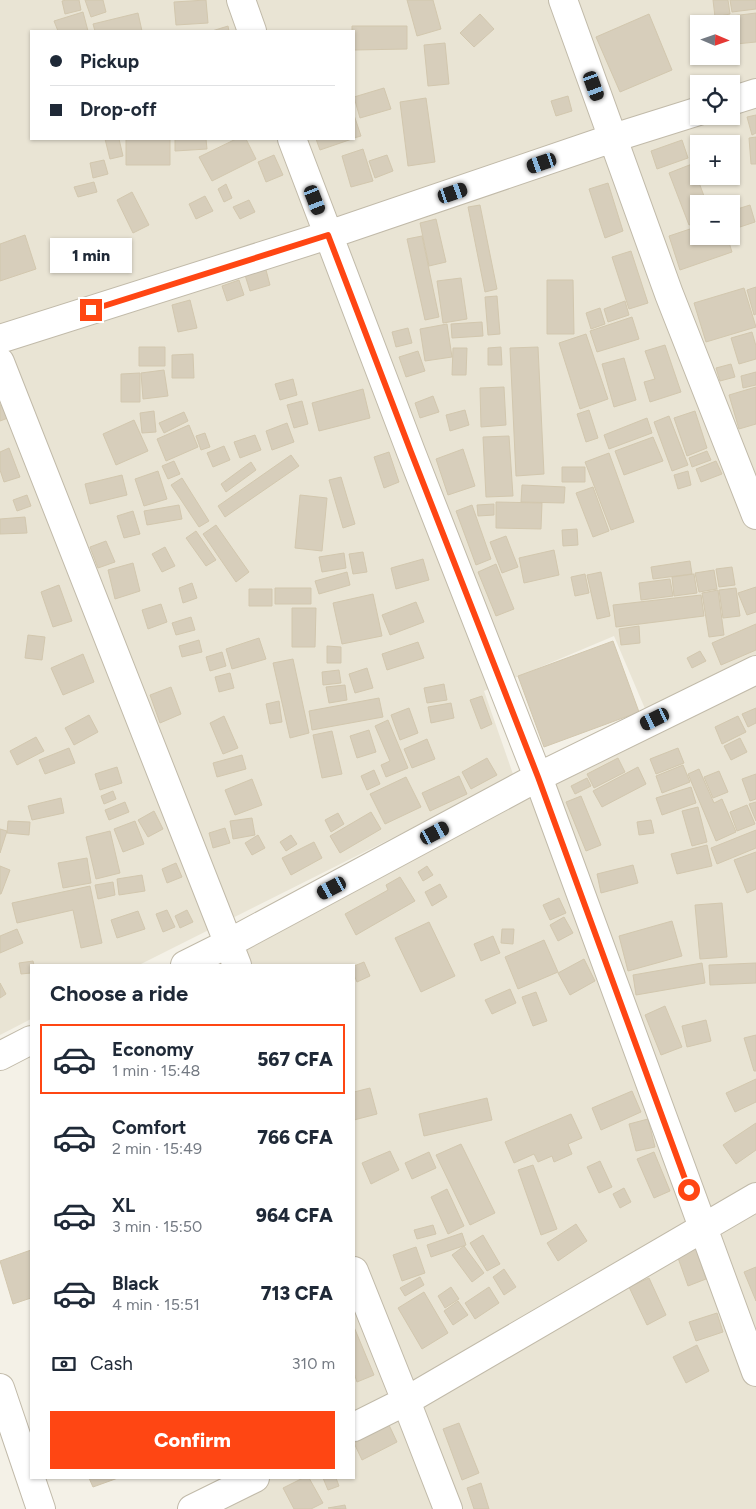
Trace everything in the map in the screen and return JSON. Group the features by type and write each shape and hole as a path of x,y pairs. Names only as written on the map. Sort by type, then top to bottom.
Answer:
{"street":[{"path":"241,0 252,30"},
{"path":"563,0 669,294 756,514"},
{"path":"740,98 756,93"},
{"path":"0,339 328,235 613,138 690,114"},
{"path":"292,140 411,452 538,777 756,1372"},
{"path":"0,362 233,954"},
{"path":"189,964 233,954 538,777 756,670"},
{"path":"0,1056 30,1041"},
{"path":"355,1426 406,1401 756,1196"},
{"path":"355,1274 448,1509"},
{"path":"0,1388 30,1477"},
{"path":"31,1479 41,1509"},
{"path":"192,1509 253,1479"}],"shaded area":[{"path":"0,0 756,0 756,657 646,711 614,636 484,691 514,777 141,964 30,964 30,1020 0,1035"},
{"path":"756,681 756,1509 200,1509 243,1479 355,1479 355,964 222,964 434,838"}],"building":[{"path":"79,0 81,10 65,14 62,1"},
{"path":"85,0 103,0 106,12 91,17"},
{"path":"206,0 208,23 176,25 174,2"},
{"path":"407,0 433,0 441,29 417,36"},
{"path":"713,0 728,0 730,14 715,15"},
{"path":"730,0 756,0 756,9 732,12"},
{"path":"83,12 88,30 58,30 54,21"},
{"path":"138,13 142,30 95,30 93,24"},
{"path":"756,13 756,42 740,44 740,15"},
{"path":"480,14 494,29 474,47 460,33"},
{"path":"649,14 672,70 620,92 596,37"},
{"path":"228,26 229,30 215,30"},
{"path":"352,26 407,26 407,49 355,50 355,30 352,30"},
{"path":"445,43 449,84 428,86 424,45"},
{"path":"384,88 391,109 360,118 355,97"},
{"path":"568,96 572,111 556,116 551,101"},
{"path":"426,98 435,162 408,166 400,102"},
{"path":"756,115 756,133 752,135 747,117"},
{"path":"355,118 361,136 355,138"},
{"path":"756,137 756,164 751,164 749,138"},
{"path":"105,140 119,140 123,156 110,159"},
{"path":"126,140 170,140 170,165 126,165"},
{"path":"175,140 206,140 207,149 175,151"},
{"path":"234,140 246,140 256,159 212,181 199,157"},
{"path":"316,140 349,140 320,150"},
{"path":"682,140 688,158 657,169 651,151"},
{"path":"363,149 373,181 351,187 342,156"},
{"path":"274,155 283,175 266,182 258,162"},
{"path":"387,155 393,171 375,178 369,161"},
{"path":"104,160 108,174 93,178 90,163"},
{"path":"690,165 690,185 700,185 704,195 690,195 689,225 669,173"},
{"path":"94,182 97,192 78,197 74,187"},
{"path":"608,183 623,231 605,238 589,189"},
{"path":"226,184 232,198 224,202 218,189"},
{"path":"132,192 149,225 133,233 117,200"},
{"path":"205,196 213,211 196,219 189,204"},
{"path":"249,200 255,212 240,219 233,207"},
{"path":"480,205 497,289 485,292 468,207"},
{"path":"750,205 755,222 740,227 740,208"},
{"path":"436,219 446,262 429,266 420,223"},
{"path":"690,229 690,245 730,245 732,252 680,270 669,236"},
{"path":"25,235 36,269 0,281 0,244"},
{"path":"422,236 439,317 425,320 407,239"},
{"path":"631,251 648,303 629,309 612,257"},
{"path":"266,270 270,285 250,291 245,275"},
{"path":"461,278 467,319 443,323 437,281"},
{"path":"239,280 244,295 227,301 222,286"},
{"path":"547,280 573,280 574,334 547,334"},
{"path":"756,287 756,314 754,315 747,290"},
{"path":"744,288 756,327 706,342 694,303"},
{"path":"497,296 500,334 488,335 485,297"},
{"path":"190,300 197,328 178,332 172,305"},
{"path":"625,301 629,315 608,322 604,309"},
{"path":"600,308 605,324 591,329 586,313"},
{"path":"632,317 639,339 597,352 590,331"},
{"path":"482,322 483,336 452,338 451,324"},
{"path":"447,324 452,357 425,361 420,329"},
{"path":"408,328 412,343 396,347 392,332"},
{"path":"752,332 756,346 756,359 739,364 731,338"},
{"path":"586,334 608,399 580,409 559,343"},
{"path":"665,345 681,392 650,402 644,382 655,379 645,351"},
{"path":"139,347 165,347 165,366 139,366"},
{"path":"501,347 502,365 488,365 488,348"},
{"path":"538,347 544,474 516,476 510,348"},
{"path":"453,348 467,348 466,375 452,375"},
{"path":"418,351 425,371 406,377 399,357"},
{"path":"193,354 194,378 172,378 172,355"},
{"path":"624,358 636,400 614,407 602,364"},
{"path":"731,364 735,377 720,381 716,368"},
{"path":"164,370 168,396 143,399 141,373"},
{"path":"756,372 756,385 743,388 741,376"},
{"path":"140,373 140,402 121,402 121,374"},
{"path":"293,379 297,395 280,400 275,384"},
{"path":"504,387 506,425 481,427 480,388"},
{"path":"756,387 756,424 739,429 729,395"},
{"path":"363,389 370,418 319,431 312,403"},
{"path":"433,396 439,412 420,418 415,403"},
{"path":"302,401 308,424 294,428 287,405"},
{"path":"3,404 8,418 0,421 0,405"},
{"path":"465,410 469,425 450,431 446,415"},
{"path":"589,410 598,438 586,442 577,414"},
{"path":"154,411 156,432 142,433 140,413"},
{"path":"695,411 707,448 687,456 674,418"},
{"path":"184,412 188,421 164,433 159,423"},
{"path":"669,416 688,465 672,471 654,422"},
{"path":"647,418 652,433 609,449 604,435"},
{"path":"134,420 148,451 116,465 103,434"},
{"path":"287,423 294,442 272,450 266,431"},
{"path":"189,425 198,447 166,461 157,439"},
{"path":"205,433 210,447 201,450 196,436"},
{"path":"255,435 261,450 240,458 234,442"},
{"path":"509,436 513,496 486,497 483,437"},
{"path":"653,437 663,461 624,475 615,451"},
{"path":"224,446 230,460 213,467 207,453"},
{"path":"9,448 20,477 4,482 0,470 0,452"},
{"path":"463,449 475,486 448,495 436,459"},
{"path":"707,451 711,460 692,467 689,458"},
{"path":"389,452 399,482 384,488 374,457"},
{"path":"609,453 634,522 611,530 585,462"},
{"path":"291,455 299,466 225,517 218,506"},
{"path":"174,461 180,474 168,479 162,466"},
{"path":"716,461 722,474 701,482 696,469"},
{"path":"251,462 256,470 226,492 221,484"},
{"path":"562,467 585,467 585,482 562,482"},
{"path":"158,471 167,499 144,506 135,479"},
{"path":"688,471 691,485 678,489 674,475"},
{"path":"122,475 127,495 90,504 85,484"},
{"path":"341,477 355,524 343,528 329,480"},
{"path":"182,478 209,521 199,527 171,485"},
{"path":"522,485 565,487 564,503 521,502"},
{"path":"593,487 609,531 593,537 576,493"},
{"path":"27,495 31,506 17,511 13,500"},
{"path":"300,495 327,498 322,551 295,548"},
{"path":"496,502 542,503 541,529 496,528"},
{"path":"494,504 494,515 478,516 477,505"},
{"path":"179,505 182,519 147,525 144,511"},
{"path":"472,505 491,559 476,565 456,511"},
{"path":"133,511 140,534 124,538 117,516"},
{"path":"25,517 27,533 0,534 0,519"},
{"path":"216,525 249,572 236,582 203,534"},
{"path":"577,529 578,545 563,546 562,530"},
{"path":"196,531 216,560 206,566 186,538"},
{"path":"506,536 518,567 502,573 490,542"},
{"path":"106,541 115,562 98,568 90,547"},
{"path":"165,547 175,566 162,572 152,554"},
{"path":"554,550 559,575 524,583 519,558"},
{"path":"363,552 367,572 353,574 349,554"},
{"path":"344,553 346,568 322,572 319,557"},
{"path":"423,559 429,580 396,589 391,568"},
{"path":"690,561 692,574 653,579 651,567"},
{"path":"133,563 140,591 115,599 108,570"},
{"path":"496,564 514,609 496,616 478,572"},
{"path":"732,567 735,585 719,587 716,569"},
{"path":"714,570 717,589 699,592 695,573"},
{"path":"347,572 350,585 319,594 315,581"},
{"path":"601,572 610,616 597,619 587,575"},
{"path":"585,574 589,593 575,596 571,577"},
{"path":"694,574 697,593 674,596 672,577"},
{"path":"670,579 673,596 641,600 639,583"},
{"path":"192,583 197,598 183,603 179,588"},
{"path":"59,585 72,621 53,627 41,592"},
{"path":"756,587 756,612 747,615 738,593"},
{"path":"275,588 311,588 311,604 275,604"},
{"path":"736,588 740,616 723,618 719,590"},
{"path":"249,589 272,589 272,606 249,606"},
{"path":"718,590 724,635 709,637 702,593"},
{"path":"373,594 382,636 342,644 333,603"},
{"path":"701,595 704,616 616,627 613,605"},
{"path":"416,602 424,622 390,635 382,615"},
{"path":"161,604 167,622 148,629 142,610"},
{"path":"292,608 316,608 315,647 292,647"},
{"path":"191,617 195,630 176,635 172,623"},
{"path":"756,624 756,650 721,665 712,643"},
{"path":"639,626 640,643 621,645 619,629"},
{"path":"28,635 45,637 42,660 25,658"},
{"path":"259,638 266,659 232,669 226,649"},
{"path":"199,640 202,652 182,657 179,646"},
{"path":"613,641 639,712 544,747 518,676"},
{"path":"418,642 424,658 387,670 382,654"},
{"path":"327,646 341,647 341,663 327,663"},
{"path":"700,651 706,661 692,668 687,658"},
{"path":"222,652 226,666 210,671 206,657"},
{"path":"83,654 94,682 63,695 51,668"},
{"path":"293,659 309,733 290,738 273,663"},
{"path":"367,668 373,688 355,693 349,674"},
{"path":"339,670 341,683 323,685 322,672"},
{"path":"230,673 234,688 219,692 215,677"},
{"path":"444,684 447,700 427,703 424,688"},
{"path":"345,685 347,700 329,703 326,687"},
{"path":"171,687 181,714 160,723 150,695"},
{"path":"482,696 492,724 481,729 470,700"},
{"path":"379,698 383,717 312,730 309,711"},
{"path":"279,701 282,722 270,724 266,704"},
{"path":"451,703 454,718 431,723 428,707"},
{"path":"409,708 418,733 400,740 391,715"},
{"path":"756,708 756,723 748,727 742,714"},
{"path":"89,715 98,732 74,745 65,728"},
{"path":"224,716 238,748 223,754 210,723"},
{"path":"738,716 746,732 722,744 715,727"},
{"path":"388,720 408,768 386,777 381,765 390,761 375,726"},
{"path":"369,730 376,752 357,758 350,736"},
{"path":"332,731 342,774 322,778 313,735"},
{"path":"36,737 44,751 17,765 10,751"},
{"path":"740,738 747,752 731,760 724,746"},
{"path":"427,739 435,759 412,768 404,749"},
{"path":"69,748 75,763 45,774 39,760"},
{"path":"678,748 684,763 656,774 650,759"},
{"path":"242,755 246,769 217,777 213,763"},
{"path":"487,758 497,775 471,789 462,772"},
{"path":"618,758 625,772 594,788 587,774"},
{"path":"683,765 690,782 662,793 656,776"},
{"path":"117,767 122,783 100,790 95,774"},
{"path":"638,767 646,784 602,807 593,791"},
{"path":"699,769 714,803 722,799 736,832 716,841 688,774"},
{"path":"374,770 380,784 367,790 361,776"},
{"path":"719,771 728,792 713,798 704,777"},
{"path":"756,774 756,799 750,801 742,779"},
{"path":"459,776 467,794 430,811 422,793"},
{"path":"406,777 421,807 385,824 370,794"},
{"path":"587,778 591,786 575,794 571,786"},
{"path":"252,779 262,805 235,815 225,790"},
{"path":"691,787 696,803 662,815 656,798"},
{"path":"113,791 116,799 104,804 101,796"},
{"path":"581,796 601,845 586,851 566,802"},
{"path":"61,798 64,813 32,820 28,806"},
{"path":"125,802 129,812 109,820 105,810"},
{"path":"756,802 756,821 749,804"},
{"path":"747,805 755,824 737,831 730,812"},
{"path":"698,807 707,842 692,846 682,811"},
{"path":"154,811 163,829 148,837 138,820"},
{"path":"371,812 381,829 340,853 330,836"},
{"path":"338,813 344,824 331,832 325,820"},
{"path":"252,818 255,835 233,839 230,821"},
{"path":"651,820 654,833 639,835 637,822"},
{"path":"8,821 30,822 29,835 7,833"},
{"path":"135,821 144,844 123,852 114,829"},
{"path":"225,828 230,843 213,848 209,833"},
{"path":"0,829 7,831 0,853"},
{"path":"756,830 756,848 717,864 711,848"},
{"path":"110,831 120,873 96,879 86,837"},
{"path":"258,835 265,848 252,855 245,843"},
{"path":"291,835 297,844 286,851 280,842"},
{"path":"314,842 322,858 291,875 282,858"},
{"path":"707,845 712,866 677,874 671,854"},
{"path":"756,852 756,889 747,893 734,860"},
{"path":"87,858 91,883 63,888 58,863"},
{"path":"176,863 182,877 167,883 162,869"},
{"path":"633,865 638,883 601,893 597,874"},
{"path":"0,866 10,870 1,894 0,894"},
{"path":"427,866 433,875 423,881 418,872"},
{"path":"142,875 145,891 119,895 117,879"},
{"path":"400,877 415,901 356,935 345,914 388,890 386,885"},
{"path":"113,882 115,895 98,899 95,885"},
{"path":"440,884 447,897 432,906 425,892"},
{"path":"90,886 102,943 81,948 73,910 17,923 12,903"},
{"path":"559,898 566,913 550,920 543,905"},
{"path":"722,903 727,957 700,959 695,905"},
{"path":"167,910 175,927 163,932 156,914"},
{"path":"187,910 193,922 180,928 175,916"},
{"path":"138,911 145,929 117,938 111,920"},
{"path":"564,917 573,933 558,941 550,925"},
{"path":"672,921 682,956 628,971 619,936"},
{"path":"429,922 455,976 421,992 395,938"},
{"path":"17,929 23,943 0,953 0,936"},
{"path":"502,929 514,929 513,944 501,943"},
{"path":"493,936 500,953 481,961 474,944"},
{"path":"544,940 558,972 518,989 505,957"},
{"path":"584,959 595,981 570,995 558,973"},
{"path":"33,961 34,964 30,964 30,973 21,974 19,963"},
{"path":"364,962 370,976 357,982 355,966"},
{"path":"702,963 705,983 636,995 633,975"},
{"path":"756,963 756,983 710,985 709,965"},
{"path":"0,983 6,994 0,998"},
{"path":"510,989 516,1003 492,1014 485,1000"},
{"path":"536,992 547,1021 533,1026 522,997"},
{"path":"665,1006 682,1047 661,1055 645,1015"},
{"path":"706,1020 711,1041 687,1047 682,1026"},
{"path":"756,1035 756,1071 754,1071 744,1038"},
{"path":"756,1079 756,1102 735,1112 726,1093"},
{"path":"370,1088 377,1114 355,1120 355,1092"},
{"path":"632,1091 641,1112 601,1130 592,1108"},
{"path":"487,1098 492,1120 424,1136 419,1114"},
{"path":"571,1114 582,1138 568,1144 572,1154 554,1162 552,1156 538,1162 534,1154 514,1163 505,1142"},
{"path":"648,1119 655,1147 636,1151 629,1124"},
{"path":"756,1123 756,1150 736,1164 723,1145"},
{"path":"461,1144 495,1213 470,1225 436,1155"},
{"path":"390,1151 399,1170 371,1184 362,1163"},
{"path":"429,1152 436,1168 412,1179 405,1163"},
{"path":"654,1152 670,1191 654,1198 637,1159"},
{"path":"600,1161 612,1187 599,1193 587,1167"},
{"path":"533,1165 557,1229 541,1235 518,1170"},
{"path":"624,1188 631,1202 620,1208 613,1194"},
{"path":"447,1189 464,1226 448,1234 431,1197"},
{"path":"576,1224 587,1241 558,1261 547,1243"},
{"path":"433,1225 436,1234 417,1239 414,1230"},
{"path":"462,1233 466,1245 431,1257 427,1245"},
{"path":"483,1235 500,1264 487,1271 470,1243"},
{"path":"464,1246 484,1273 472,1282 452,1255"},
{"path":"416,1247 425,1273 402,1281 393,1255"},
{"path":"696,1249 706,1279 688,1286 677,1255"},
{"path":"30,1250 30,1298 13,1304 0,1261"},
{"path":"756,1267 756,1301 744,1272"},
{"path":"504,1269 516,1287 504,1295 493,1277"},
{"path":"420,1277 424,1285 405,1296 400,1288"},
{"path":"649,1278 666,1315 647,1325 629,1287"},
{"path":"451,1287 459,1299 445,1308 438,1296"},
{"path":"489,1287 499,1303 475,1319 465,1303"},
{"path":"424,1292 448,1333 422,1349 398,1308"},
{"path":"458,1301 468,1315 453,1325 444,1311"},
{"path":"717,1313 723,1332 696,1341 689,1322"},
{"path":"355,1329 374,1375 357,1382 355,1376"},
{"path":"697,1345 709,1371 686,1383 673,1357"},
{"path":"459,1423 479,1473 462,1480 443,1429"},
{"path":"389,1425 397,1442 362,1460 355,1442"},
{"path":"89,1479 115,1479 93,1487"},
{"path":"301,1479 310,1479 323,1503 311,1509 294,1509 283,1488"},
{"path":"323,1479 336,1479 339,1486 328,1490"},
{"path":"481,1483 489,1509 474,1509 467,1488"},
{"path":"345,1505 346,1509 328,1508"}],"route":[{"path":"91,310 328,235 538,777 689,1190"}]}
